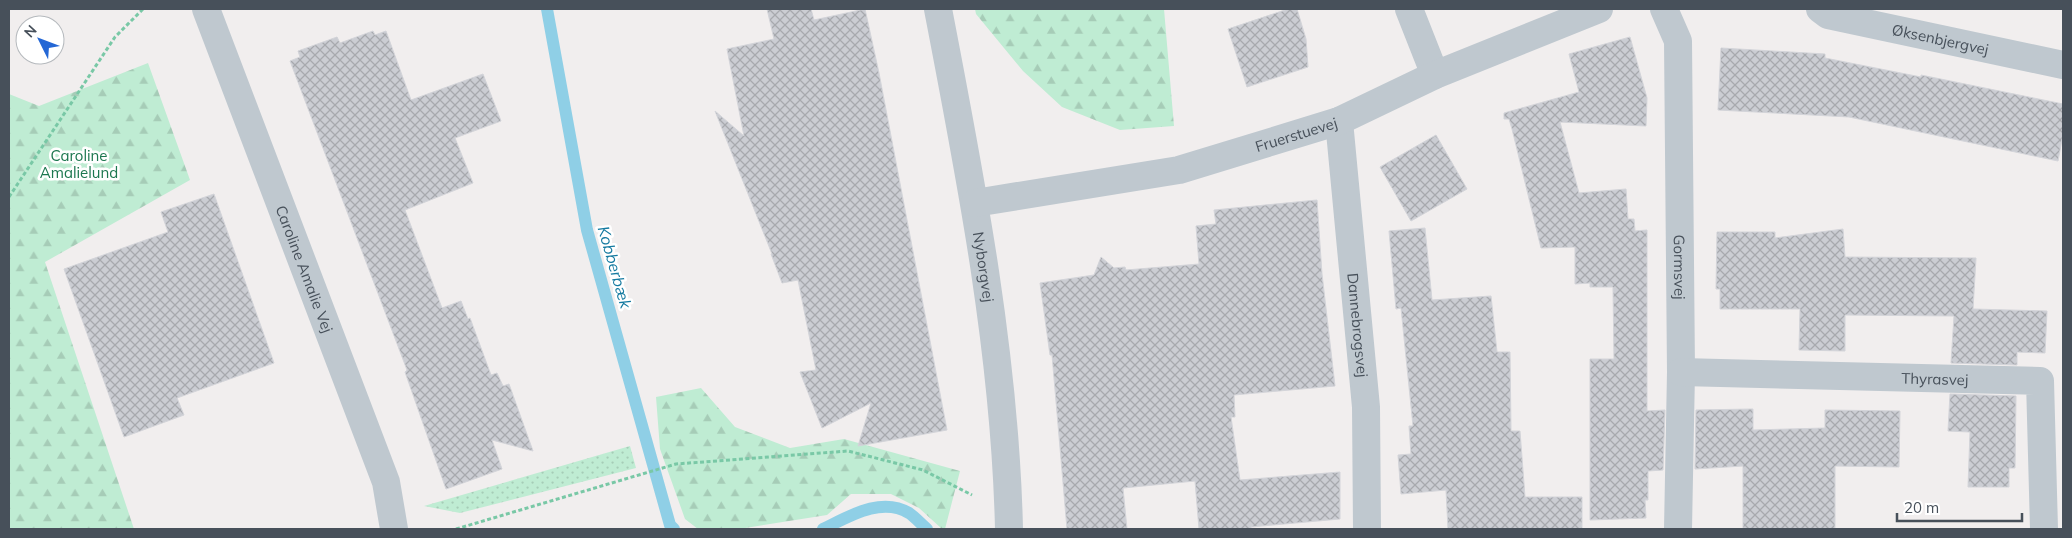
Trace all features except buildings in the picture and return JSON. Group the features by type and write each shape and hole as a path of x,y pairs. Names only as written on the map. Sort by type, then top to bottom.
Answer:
{"street":[{"name":"Caroline Amalie Vej","path":"206,9 386,482 394,529"},
{"name":"Nyborgvej","path":"938,9 975,204 997,371 1009,522"},
{"path":"1409,9 1435,75"},
{"name":"Fruerstuevej","path":"975,204 1179,170 1339,121 1435,75 1599,9"},
{"name":"Gormsvej","path":"1664,9 1678,41 1681,372 1678,529"},
{"name":"Øksenbjergvej","path":"1820,9 1828,15 2063,65"},
{"name":"Dannebrogsvej","path":"1339,121 1366,407 1367,529"},
{"name":"Thyrasvej","path":"1681,372 2040,381 2044,529"}],"path":[{"path":"9,196 115,37 143,9"},
{"path":"456,529 676,464 848,451 923,470 1009,522"}],"green space":[{"path":"975,9 1164,9 1174,126 1120,130 1062,107 1023,71 976,14"},
{"name":"Caroline Amalielund","path":"148,63 190,180 45,262 134,529 9,529 9,94 39,106"},
{"path":"701,388 735,427 790,448 844,439 960,471 945,529 942,529 919,508 891,494 851,494 827,515 739,529 698,529 685,519 660,449 656,397"},
{"path":"630,446 636,468 460,513 424,506"}],"waterway":[{"name":"Kobberbæk","path":"547,9 587,230 670,525 674,529"},
{"name":"Kobberbæk","path":"823,529 854,514 876,507 898,508 914,516 927,529"}]}
